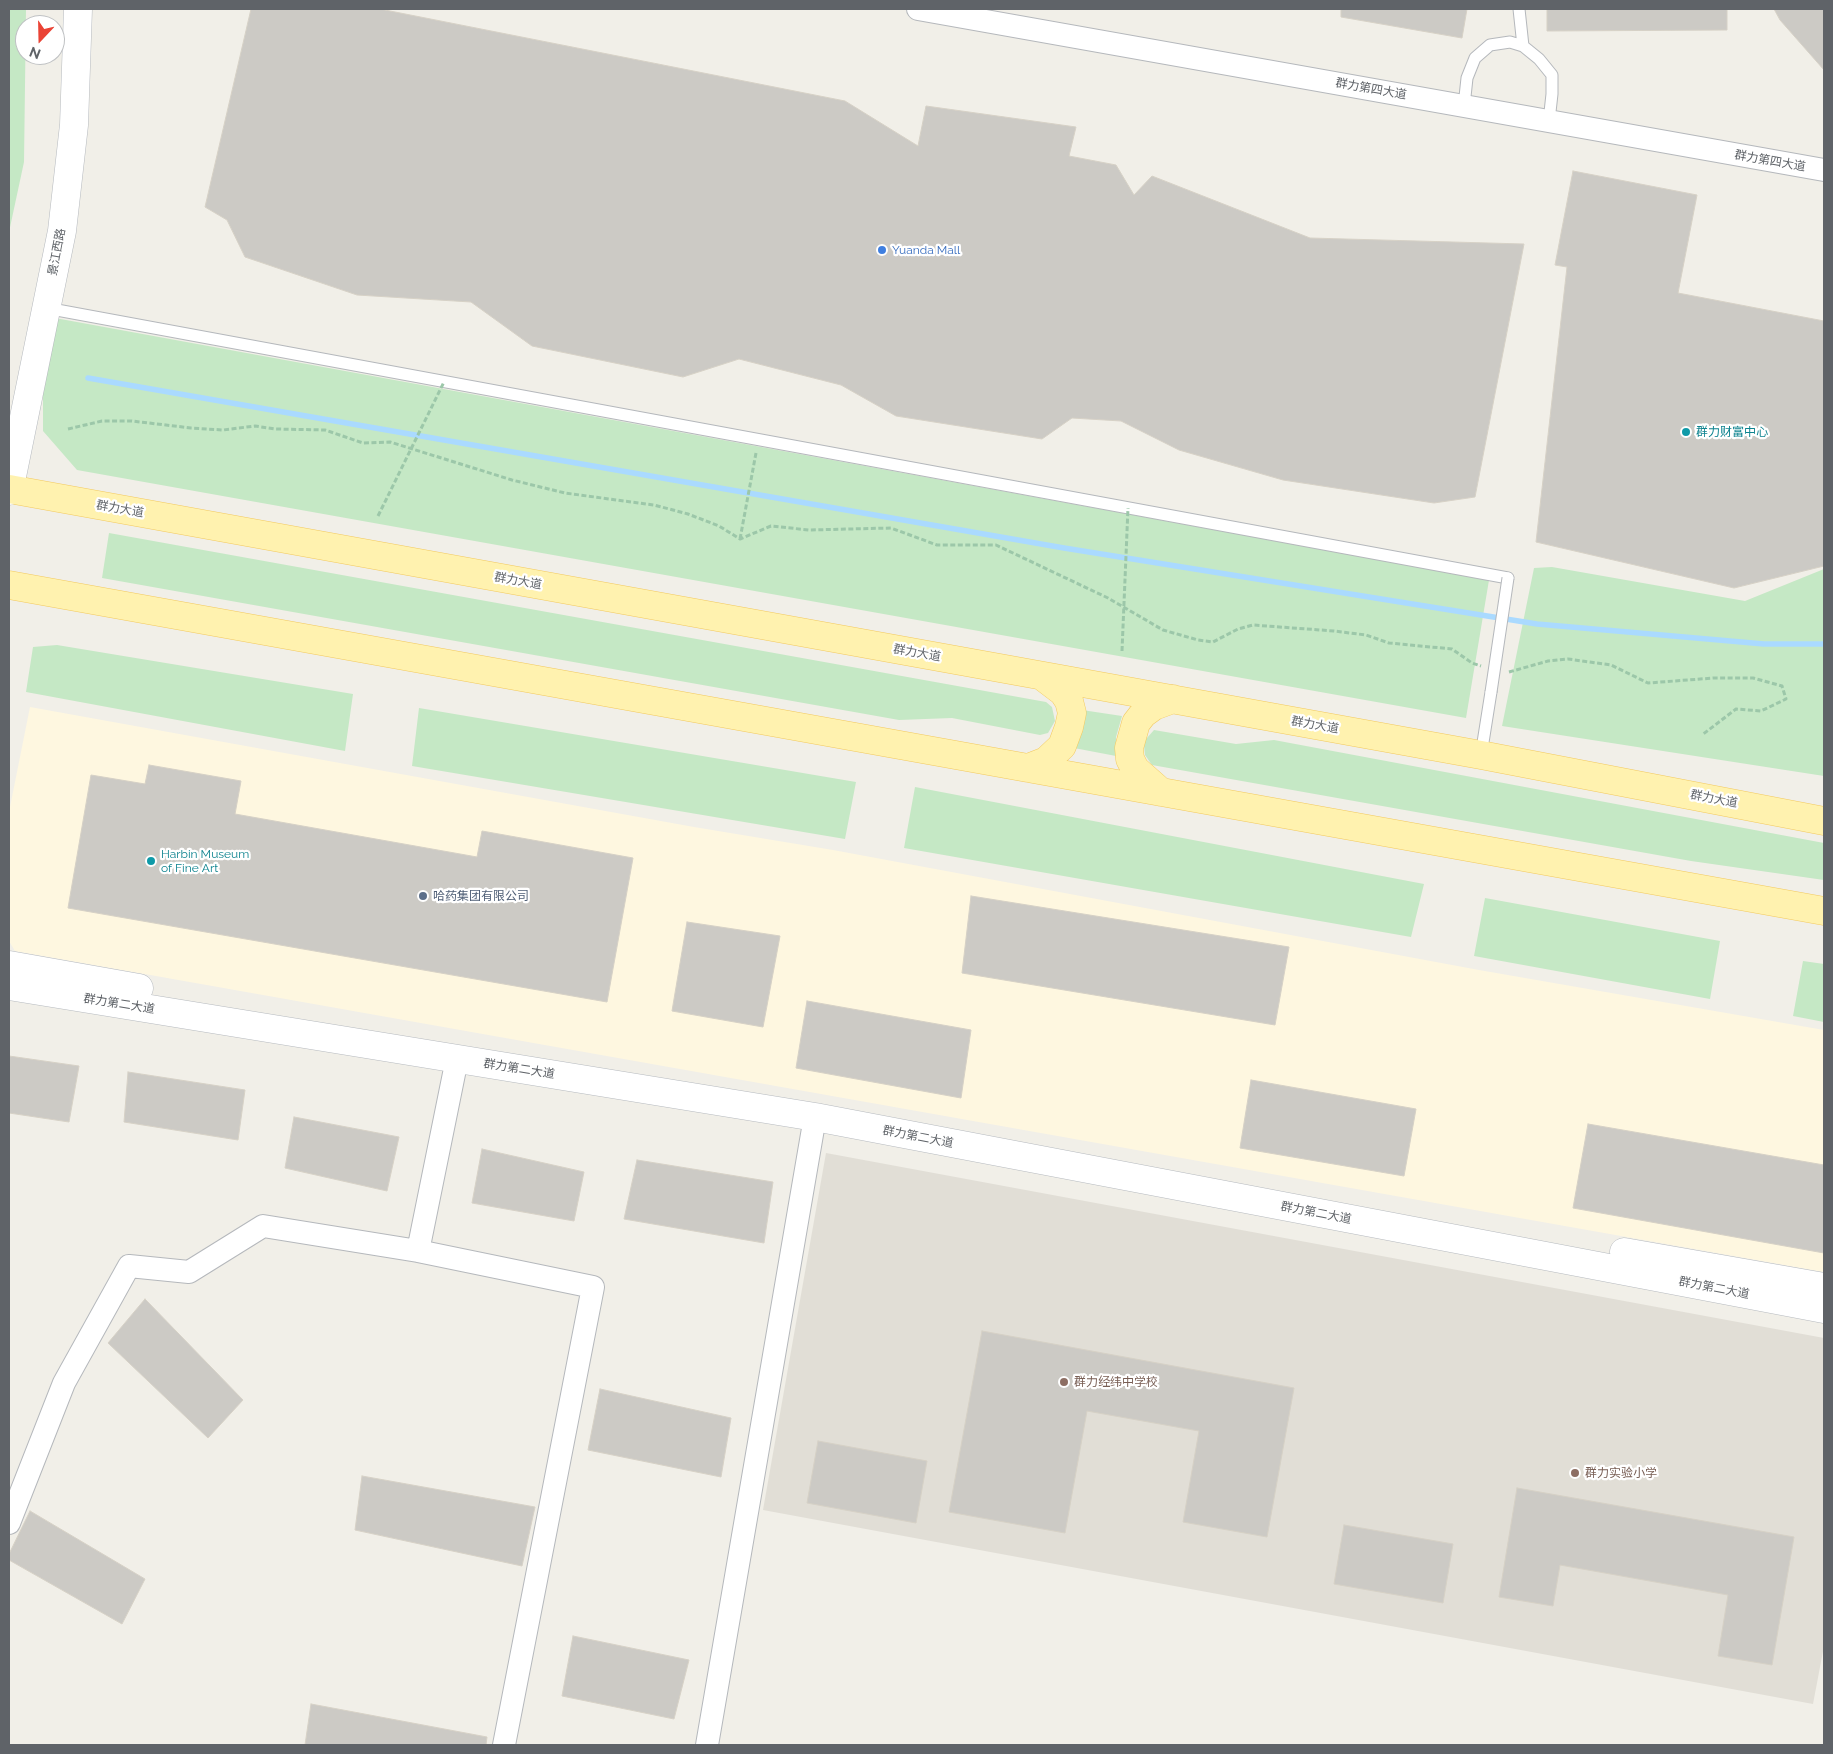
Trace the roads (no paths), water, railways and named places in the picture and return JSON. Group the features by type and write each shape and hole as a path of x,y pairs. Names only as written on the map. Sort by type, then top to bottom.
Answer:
{"main road":[{"name":"景江西路","path":"9,490 62,231 74,125 78,9"},
{"name":"群力大道","path":"9,490 1481,755 1824,821"},
{"path":"9,585 1824,911"},
{"path":"1028,768 1046,761 1062,746 1070,727 1072,713 1070,701 1063,692 1040,675"},
{"path":"1161,792 1135,769 1130,759 1129,748 1136,723 1143,714 1154,706 1173,699"},
{"name":"群力第二大道","path":"9,965 1824,1287"},
{"name":"群力第二大道","path":"9,986 815,1117 1824,1309"}],"street":[{"name":"群力第四大道","path":"918,9 1824,170"},
{"path":"418,1251 456,1059"},
{"path":"707,1745 815,1117"},
{"path":"9,1523 64,1383 129,1266 189,1272 263,1226 418,1251 593,1287 504,1745"}],"lane":[{"path":"1519,9 1524,46"},
{"path":"1464,106 1467,78 1476,58 1490,45 1510,42 1524,46 1540,59 1552,75 1549,121"},
{"path":"46,308 1508,578 1481,755"}],"waterway":[{"path":"88,378 1064,548 1537,624 1764,644 1824,644"}],"place":[{"name":"Yuanda Mall","path":"882,250"},
{"name":"群力财富中心","path":"1686,432"},
{"name":"Harbin Museum of Fine Art","path":"151,861"},
{"name":"哈药集团有限公司","path":"423,896"},
{"name":"群力经纬中学校","path":"1064,1382"},
{"name":"群力实验小学","path":"1575,1473"}]}
